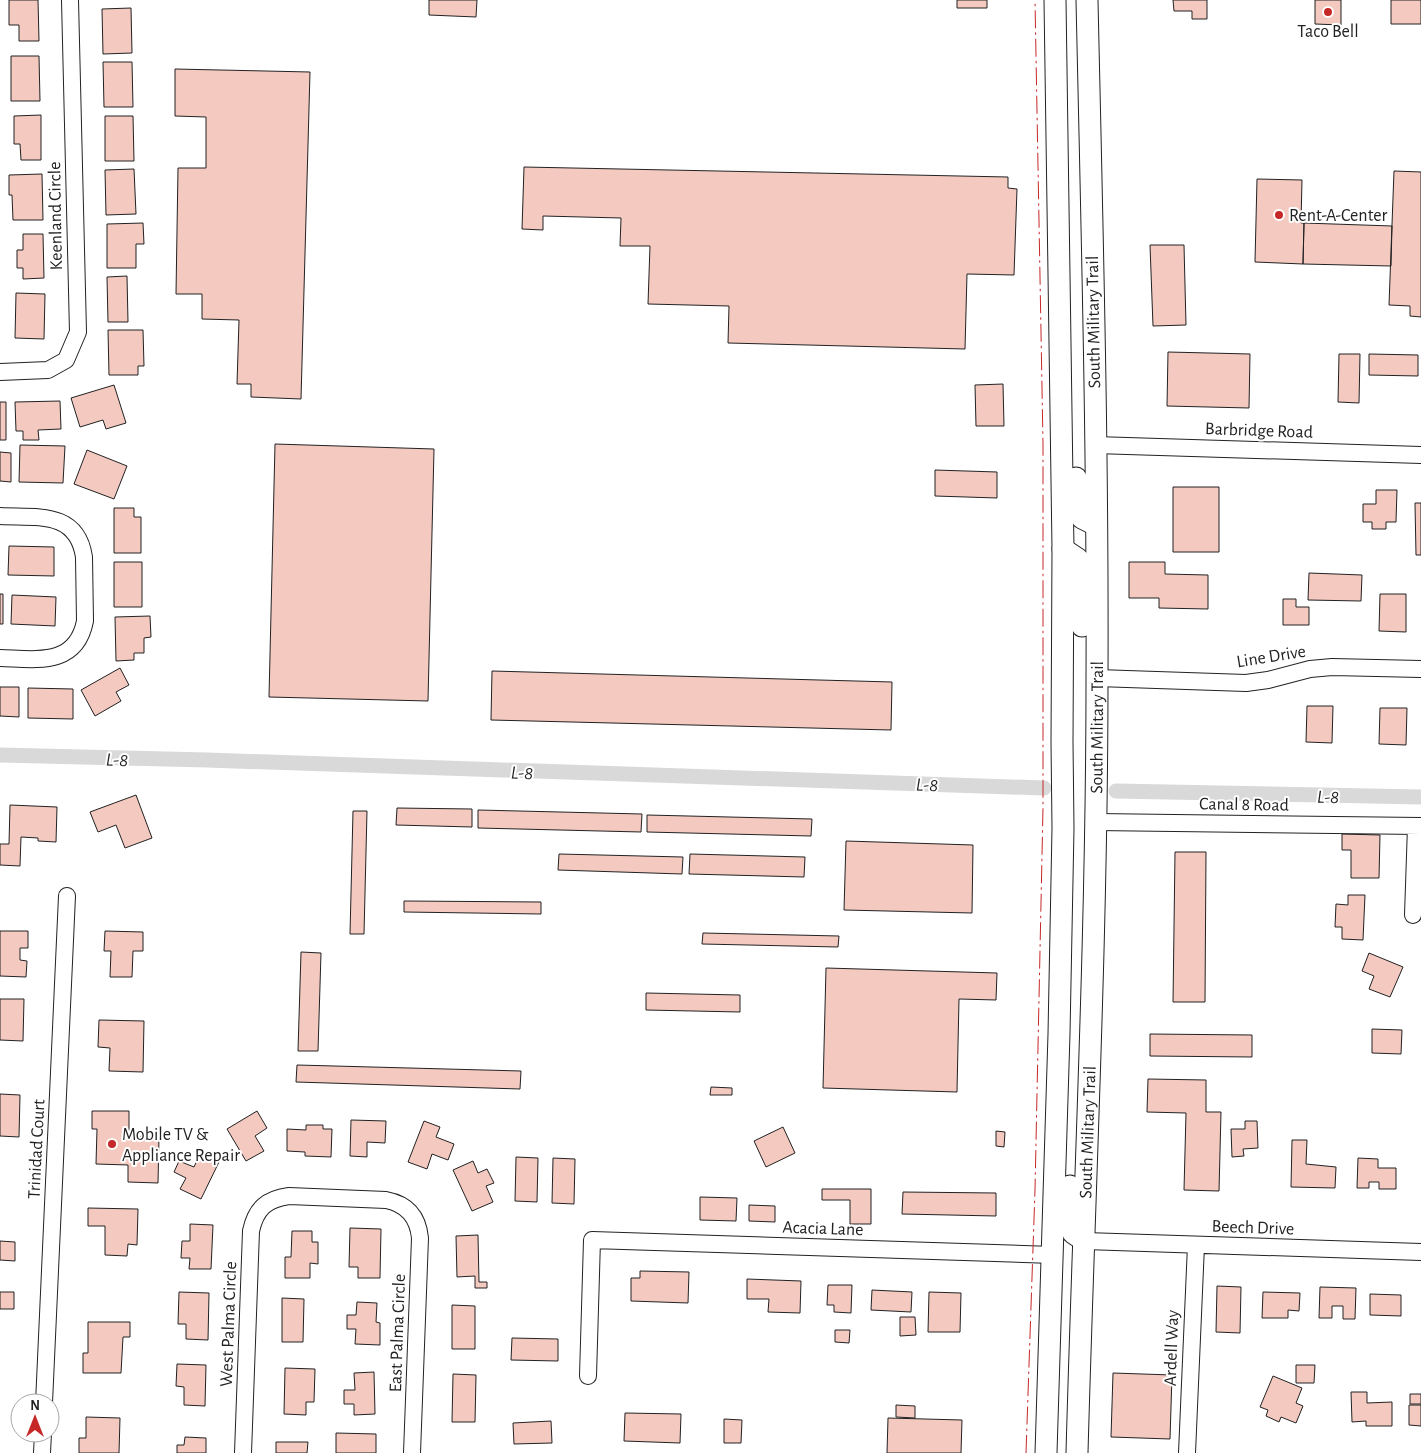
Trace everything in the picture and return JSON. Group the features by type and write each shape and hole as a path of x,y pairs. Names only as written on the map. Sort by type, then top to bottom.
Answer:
{"main road":[{"name":"South Military Trail","path":"1046,1453 1060,1034 1064,828 1062,742 1064,549 1054,0"},
{"name":"South Military Trail","path":"1077,1447 1085,1241 1097,738 1095,445 1087,0"},
{"path":"1060,310 1074,347 1076,502 1082,518 1096,525"},
{"path":"1064,549 1078,559 1081,571 1084,714 1097,738"},
{"path":"1060,1034 1068,1068 1070,1108 1069,1222 1073,1233 1085,1241"},
{"path":"1053,1255 1063,1264 1069,1283 1067,1394 1077,1447"}],"street":[{"name":"Keenland Circle","path":"0,372 48,370 66,360 78,332 70,0"},
{"name":"Barbridge Road","path":"1095,445 1421,455"},
{"path":"0,516 54,518 72,529 82,546 84,557 85,621 83,631 78,640 63,654 43,659 0,658"},
{"name":"Line Drive","path":"1097,678 1246,683 1268,680 1310,669 1332,667 1421,670"},
{"name":"Canal 8 Road","path":"1096,822 1418,826"},
{"path":"1413,915 1418,826"},
{"name":"Trinidad Court","path":"44,1393 67,896"},
{"name":"East Palma Circle","path":"268,1202 289,1196 386,1200 397,1202 407,1208 414,1216 419,1227 420,1238 412,1453"},
{"name":"West Palma Circle","path":"243,1453 251,1231 259,1210 268,1202"},
{"name":"Acacia Lane","path":"588,1376 592,1240 1053,1255"},
{"name":"Beech Drive","path":"1085,1241 1421,1252"},
{"name":"Ardell Way","path":"1187,1453 1196,1245"}],"building":[{"path":"9,0 38,0 39,41 19,41 19,25 9,25"},
{"path":"429,0 477,0 476,17 429,15"},
{"path":"957,0 987,0 987,8 957,8"},
{"path":"1173,0 1207,0 1207,19 1192,19 1192,11 1174,11"},
{"name":"Taco Bell","path":"1315,0 1341,0 1341,25 1315,24"},
{"path":"1391,0 1421,0 1421,24 1391,24"},
{"path":"131,8 132,53 103,54 102,9"},
{"path":"11,56 39,56 40,101 11,101"},
{"path":"103,62 132,62 133,107 104,107"},
{"path":"175,69 310,72 301,399 251,397 251,384 237,384 239,320 202,319 202,294 176,294 178,168 206,168 206,117 175,116"},
{"path":"41,115 41,160 21,160 20,144 14,144 14,116"},
{"path":"105,116 133,116 134,161 105,161"},
{"path":"524,167 1008,177 1008,188 1017,189 1014,275 967,274 965,349 728,343 729,306 648,304 650,246 620,246 621,218 543,216 543,230 522,229"},
{"path":"134,169 136,214 106,215 105,170"},
{"path":"1394,171 1421,172 1421,317 1410,316 1410,306 1389,305"},
{"path":"42,174 43,220 13,220 12,195 9,195 9,175"},
{"path":"1257,179 1302,180 1301,223 1304,223 1303,264 1255,262"},
{"path":"143,223 144,244 136,244 136,268 107,268 107,224"},
{"path":"1304,223 1392,226 1391,266 1303,264"},
{"path":"23,234 43,234 44,278 23,279 23,268 17,268 17,250 23,250"},
{"path":"1150,245 1184,245 1186,325 1153,326"},
{"path":"127,276 128,322 108,322 107,277"},
{"path":"16,293 45,294 44,339 15,338"},
{"path":"108,330 143,330 144,366 138,366 138,375 109,375"},
{"path":"1168,352 1250,354 1249,408 1167,406"},
{"path":"1339,354 1360,354 1359,403 1338,402"},
{"path":"1369,354 1418,355 1418,376 1369,375"},
{"path":"1003,384 1004,426 976,426 975,385"},
{"path":"114,385 126,423 106,429 103,420 80,427 71,398"},
{"path":"60,401 61,429 38,430 39,440 23,440 23,431 16,431 15,402"},
{"path":"0,402 6,402 6,440 0,440"},
{"path":"275,444 434,449 428,701 269,697"},
{"path":"20,445 65,446 63,483 19,482"},
{"path":"87,450 127,466 114,499 74,484"},
{"path":"0,452 11,453 11,482 0,481"},
{"path":"935,470 997,472 997,498 935,496"},
{"path":"1173,487 1219,487 1219,552 1173,552"},
{"path":"1376,490 1397,490 1396,522 1386,522 1386,529 1372,529 1372,522 1363,522 1363,504 1376,504"},
{"path":"1415,503 1421,503 1421,555 1416,555"},
{"path":"114,508 134,508 134,517 141,517 141,553 114,553"},
{"path":"9,546 54,547 54,576 8,575"},
{"path":"114,562 142,562 142,607 114,607"},
{"path":"1129,562 1165,562 1165,574 1208,575 1208,609 1159,608 1159,598 1129,598"},
{"path":"1309,573 1362,575 1361,601 1308,600"},
{"path":"0,594 3,594 3,624 0,624"},
{"path":"1380,594 1406,594 1406,632 1379,631"},
{"path":"12,595 56,597 55,626 11,624"},
{"path":"1283,599 1296,599 1296,607 1309,607 1309,625 1283,625"},
{"path":"150,616 151,637 144,638 144,653 134,653 134,660 116,661 115,617"},
{"path":"120,668 129,685 116,692 121,701 95,716 81,690"},
{"path":"492,671 892,682 891,730 491,720"},
{"path":"0,687 19,687 19,717 0,716"},
{"path":"28,688 73,689 73,719 28,718"},
{"path":"1307,706 1333,706 1332,743 1306,742"},
{"path":"1380,708 1407,708 1406,745 1379,744"},
{"path":"136,795 152,838 125,848 116,825 98,832 90,812"},
{"path":"10,805 57,807 56,842 38,841 38,838 21,837 20,866 0,865 0,844 9,844"},
{"path":"397,808 472,809 472,827 396,825"},
{"path":"478,810 642,814 641,832 478,828"},
{"path":"353,811 367,811 364,934 350,934"},
{"path":"647,815 812,819 811,836 647,832"},
{"path":"1342,834 1380,835 1379,878 1351,878 1351,850 1342,850"},
{"path":"846,841 973,845 972,913 844,910"},
{"path":"1175,852 1206,852 1205,1002 1173,1002"},
{"path":"559,854 683,857 682,874 558,870"},
{"path":"690,854 805,857 804,877 689,874"},
{"path":"1348,895 1365,895 1363,940 1342,939 1342,927 1335,927 1336,904 1348,905"},
{"path":"404,901 541,902 541,914 404,912"},
{"path":"0,931 28,931 28,948 20,948 20,960 27,961 26,977 0,976"},
{"path":"105,931 143,932 143,951 133,951 132,977 110,977 111,951 104,951"},
{"path":"703,933 839,936 838,947 702,944"},
{"path":"301,952 321,953 318,1051 298,1051"},
{"path":"1369,953 1403,967 1390,997 1369,989 1374,976 1362,971"},
{"path":"826,968 997,973 996,1000 959,999 957,1092 823,1088"},
{"path":"646,993 740,995 740,1012 646,1010"},
{"path":"0,999 24,999 23,1041 0,1040"},
{"path":"99,1020 144,1021 143,1072 109,1071 110,1048 98,1047"},
{"path":"1372,1029 1402,1030 1401,1054 1372,1053"},
{"path":"1150,1034 1252,1035 1252,1057 1150,1056"},
{"path":"297,1065 521,1071 520,1089 296,1082"},
{"path":"1148,1079 1206,1080 1206,1112 1221,1112 1219,1191 1184,1190 1186,1113 1147,1112"},
{"path":"711,1087 732,1088 732,1095 710,1095"},
{"path":"0,1094 20,1095 19,1137 0,1136"},
{"path":"92,1111 129,1111 129,1136 159,1137 158,1183 128,1182 128,1165 96,1164 97,1129 92,1129"},
{"path":"257,1111 267,1128 255,1136 264,1151 246,1161 227,1129"},
{"path":"351,1120 386,1121 385,1143 367,1142 367,1157 350,1156"},
{"path":"424,1121 440,1127 436,1137 454,1144 448,1160 432,1154 427,1169 408,1162"},
{"path":"1245,1121 1257,1121 1258,1148 1243,1149 1244,1156 1232,1157 1231,1129 1245,1129"},
{"path":"306,1125 323,1125 323,1129 332,1129 331,1157 305,1156 305,1152 287,1151 287,1129 306,1130"},
{"path":"783,1127 795,1153 766,1167 754,1141"},
{"path":"996,1131 1005,1132 1004,1147 996,1146"},
{"path":"1292,1140 1307,1140 1306,1164 1336,1167 1335,1188 1291,1187"},
{"path":"200,1154 219,1162 201,1199 180,1189 186,1178 174,1172 179,1161 194,1167"},
{"path":"516,1157 538,1158 537,1202 515,1201"},
{"path":"553,1158 575,1159 574,1204 552,1203"},
{"path":"1358,1158 1378,1159 1378,1168 1396,1168 1396,1189 1379,1189 1379,1182 1369,1182 1369,1188 1357,1188"},
{"path":"473,1161 478,1173 487,1169 494,1183 486,1186 493,1202 472,1211 453,1170"},
{"path":"822,1189 871,1189 871,1224 850,1224 850,1200 822,1200"},
{"path":"903,1192 996,1193 996,1216 902,1214"},
{"path":"700,1197 737,1198 736,1221 700,1220"},
{"path":"749,1205 775,1206 775,1222 749,1221"},
{"path":"88,1208 138,1209 137,1245 128,1244 127,1256 105,1255 105,1226 88,1226"},
{"path":"190,1224 213,1225 211,1269 189,1269 190,1258 181,1258 182,1241 190,1241"},
{"path":"350,1228 381,1229 380,1278 358,1278 358,1267 349,1267"},
{"path":"292,1231 312,1231 312,1242 318,1242 318,1264 310,1263 310,1278 285,1278 285,1257 291,1257"},
{"path":"478,1235 479,1282 487,1282 487,1288 475,1288 475,1276 457,1277 456,1236"},
{"path":"0,1241 15,1242 15,1261 0,1260"},
{"path":"640,1271 689,1272 688,1303 631,1301 631,1278 640,1278"},
{"path":"747,1279 801,1281 800,1313 768,1312 769,1299 747,1299"},
{"path":"828,1285 852,1285 851,1313 834,1312 834,1305 827,1305"},
{"path":"1217,1286 1241,1287 1240,1333 1216,1332"},
{"path":"1320,1287 1356,1288 1355,1319 1343,1319 1343,1306 1332,1306 1332,1318 1319,1318"},
{"path":"872,1290 912,1292 911,1312 871,1310"},
{"path":"0,1292 14,1292 14,1309 0,1309"},
{"path":"179,1292 209,1293 208,1340 186,1339 186,1324 178,1324"},
{"path":"929,1292 961,1293 960,1332 928,1332"},
{"path":"1263,1292 1300,1293 1299,1311 1288,1310 1288,1318 1262,1318"},
{"path":"1370,1294 1401,1295 1401,1316 1370,1315"},
{"path":"282,1298 304,1299 303,1342 282,1342"},
{"path":"357,1302 377,1303 376,1322 380,1323 380,1345 355,1344 356,1329 347,1329 347,1315 356,1315"},
{"path":"452,1305 475,1306 475,1349 452,1349"},
{"path":"900,1317 915,1317 916,1335 900,1336"},
{"path":"88,1322 130,1322 130,1337 123,1337 121,1373 83,1373 83,1353 88,1353"},
{"path":"835,1330 850,1330 849,1343 835,1342"},
{"path":"512,1338 558,1339 558,1361 511,1360"},
{"path":"177,1364 206,1365 205,1406 184,1405 184,1387 176,1386"},
{"path":"1296,1365 1315,1365 1314,1383 1296,1383"},
{"path":"285,1368 315,1369 314,1402 306,1402 306,1415 284,1414"},
{"path":"374,1372 375,1414 354,1415 354,1404 344,1404 344,1390 355,1390 354,1373"},
{"path":"1113,1373 1172,1375 1170,1439 1111,1437"},
{"path":"453,1374 476,1375 475,1422 452,1422"},
{"path":"1273,1376 1302,1388 1296,1403 1303,1406 1296,1423 1281,1417 1279,1422 1266,1416 1268,1410 1260,1407"},
{"path":"1351,1392 1367,1392 1367,1403 1392,1402 1392,1426 1366,1426 1366,1421 1352,1422"},
{"path":"1410,1394 1421,1394 1421,1404 1410,1404"},
{"path":"896,1405 915,1406 915,1418 896,1417"},
{"path":"1409,1405 1421,1405 1421,1426 1409,1425"},
{"path":"625,1413 681,1414 680,1443 624,1441"},
{"path":"86,1417 120,1418 119,1453 79,1453 79,1438 86,1438"},
{"path":"888,1418 962,1420 961,1453 887,1453"},
{"path":"724,1419 742,1420 741,1443 724,1443"},
{"path":"551,1421 552,1443 514,1444 513,1423"},
{"path":"336,1433 376,1434 376,1453 336,1453"},
{"path":"185,1437 206,1438 206,1453 177,1453 177,1445 184,1445"},
{"path":"276,1442 308,1442 307,1453 276,1453"}],"waterway":[{"name":"L-8","path":"0,755 207,760 1044,788"},
{"name":"L-8","path":"1116,791 1421,797"}],"power":[{"path":"1026,1453 1035,1190 1043,808 1043,443 1035,0"}],"place":[{"name":"Taco Bell","path":"1328,12"},
{"name":"Rent-A-Center","path":"1279,215"},
{"name":"Mobile TV & Appliance Repair","path":"112,1144"}]}
